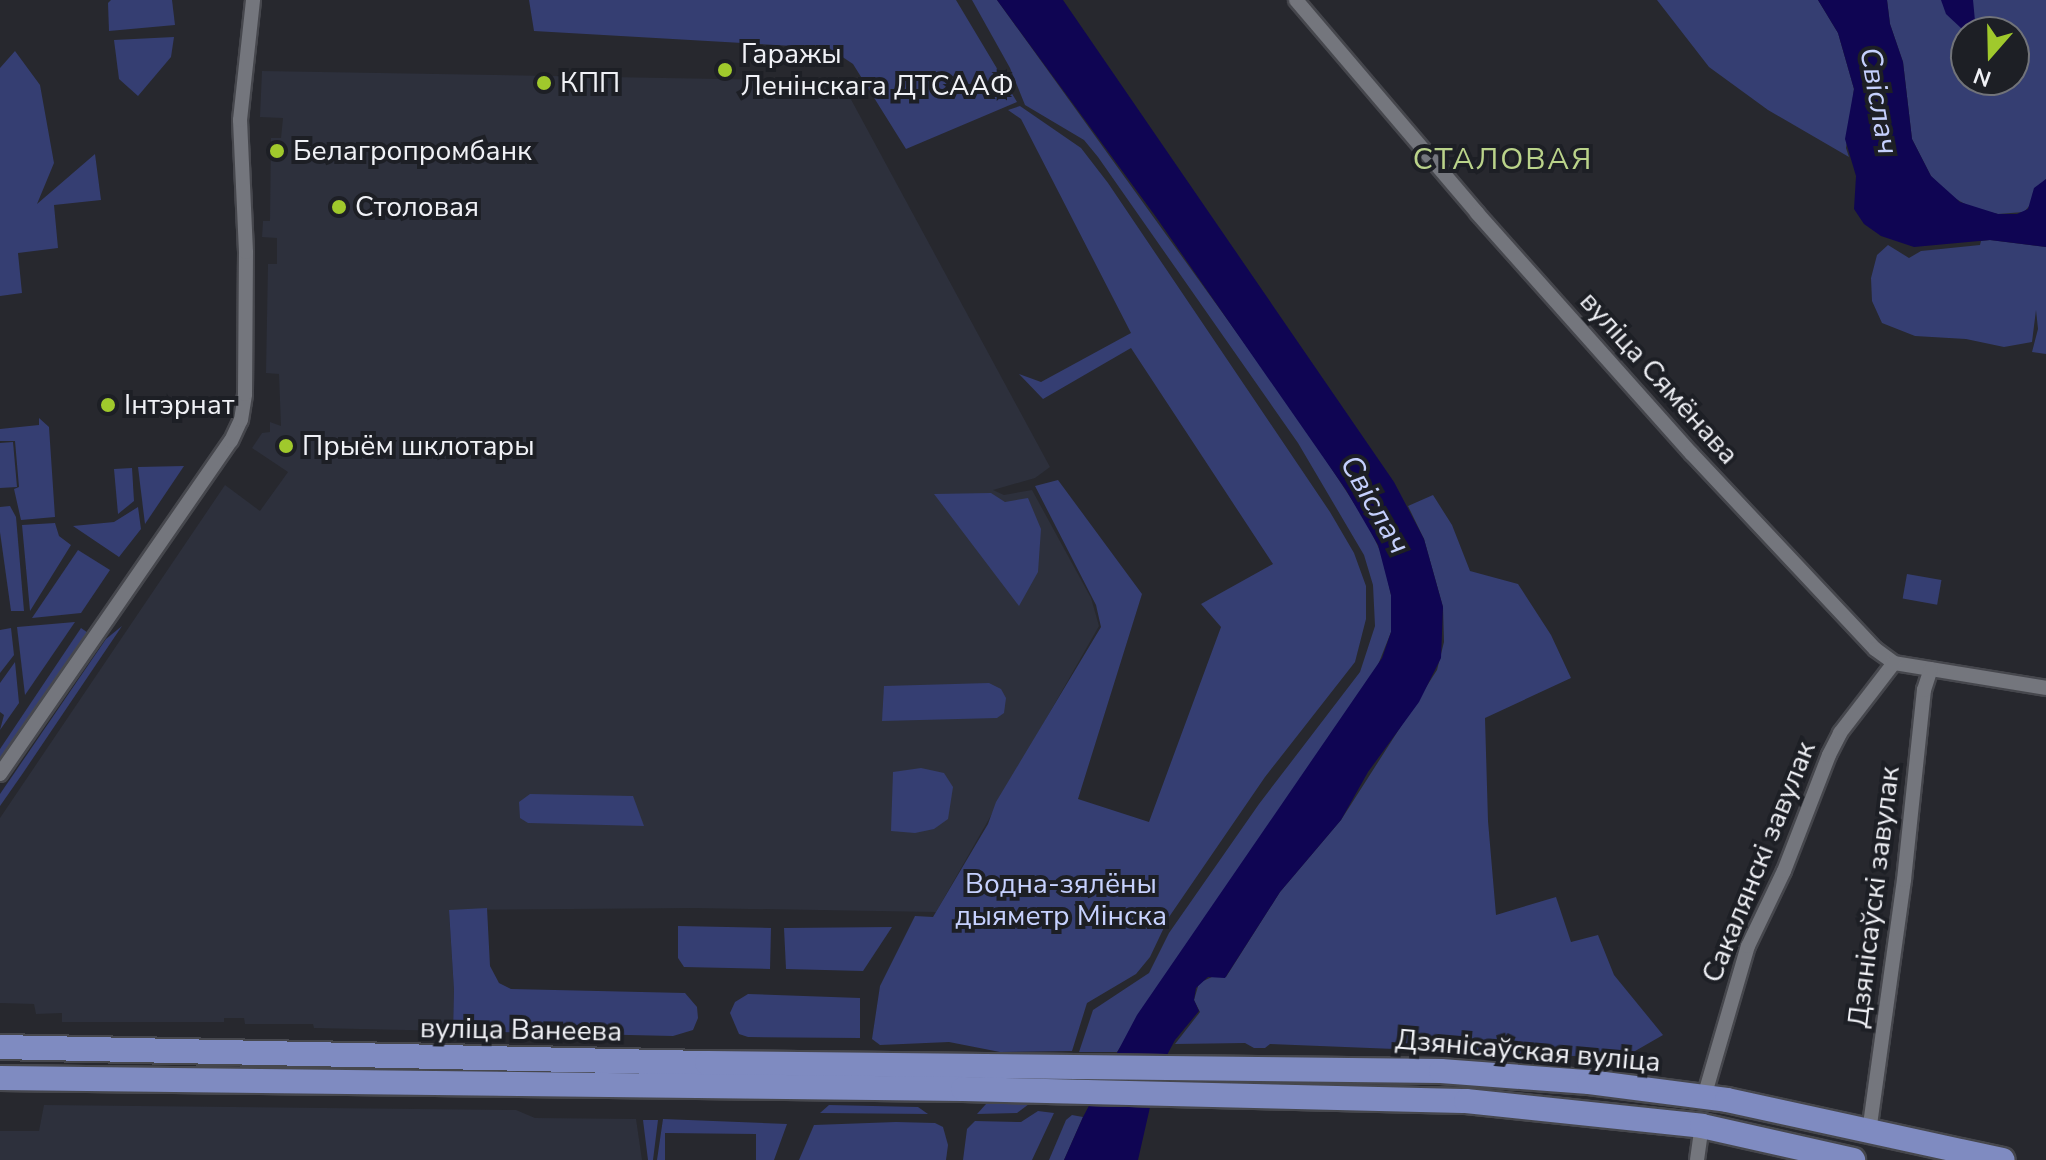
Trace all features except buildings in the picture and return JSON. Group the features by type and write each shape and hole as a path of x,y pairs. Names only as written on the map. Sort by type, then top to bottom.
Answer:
{"main road":[{"name":"вуліца Ванеева","path":"7,1047 1041,1091"},
{"name":"Дзянісаўская вуліца","path":"1041,1065 1441,1071 1589,1082 1704,1097 2003,1160"},
{"name":"вуліца Ванеева","path":"6,1078 706,1075 1041,1065"},
{"name":"Дзянісаўская вуліца","path":"1041,1091 1466,1101 1702,1126 1853,1159"},
{"path":"1853,1159 1868,1147 1877,1134"}],"street":[{"path":"0,774 231,441 241,420 245,394 246,252 240,120 253,0"},
{"name":"вуліца Сямёнава","path":"1296,0 1477,213 1691,453 1875,649 1894,663"},
{"path":"1894,663 2046,688"},
{"name":"Сакалянскі завулак","path":"1704,1097 1748,946 1784,871 1829,755 1857,709 1894,663"},
{"name":"Дзянісаўскі завулак","path":"1877,1134 1924,690 1931,669"},
{"path":"6,1078 7,1047"},
{"path":"1697,1160 1702,1126"}],"shaded area":[{"path":"262,71 841,81 1050,467 1035,478 993,490 1004,495 1032,490 1091,598 1099,626 936,912 694,908 449,910 453,1031 245,1024 244,1018 224,1018 224,1022 62,1022 62,1013 36,1014 34,1004 0,1003 0,818 225,485 260,511 288,472 252,448 262,433 270,432 270,422 281,426 279,374 266,373 268,264 277,264 277,238 262,237 263,221 270,221 271,138 281,138 283,118 260,117"},
{"path":"44,1105 516,1110 535,1118 636,1119 642,1160 0,1160 0,1131 39,1131"}],"green space":[{"path":"111,0 172,0 175,25 109,31 108,3"},
{"path":"529,0 956,0 1017,102 906,149 853,64 829,48 534,31"},
{"name":"Водна-зялёны дыяметр Мінска","path":"972,0 997,0 1299,419 1367,523 1382,555 1391,595 1391,632 1376,670 1117,1052 1079,1052 1093,1010 1149,973 1169,933 1259,804 1360,672 1375,626 1373,585 1364,555 1298,443 1098,157 1084,140 1025,105 1010,68"},
{"path":"1657,0 1818,0 1838,33 1854,89 1846,148 1849,157 1768,110 1709,67"},
{"path":"1887,0 2046,0 2046,179 2033,193 2031,204 2024,212 1998,214 1972,208 1949,195 1931,176 1912,139 1903,62 1890,24"},
{"path":"174,37 171,57 138,96 119,79 114,40"},
{"path":"15,51 40,85 54,163 37,204 95,154 101,200 54,205 58,248 18,253 22,293 0,296 0,68"},
{"name":"Водна-зялёны дыяметр Мінска","path":"1020,106 1081,148 1108,183 1330,512 1354,553 1366,586 1366,619 1355,662 1265,777 1169,917 1150,957 1136,974 1087,1003 1072,1051 1000,1052 949,1042 880,1045 872,1039 880,986 915,916 933,917 988,824 996,802 1101,627 1096,605 1035,486 1058,480 1142,594 1078,799 1149,822 1221,627 1201,604 1273,564 1131,348 1043,399 1019,374 1041,382 1131,333 1021,119 1008,110"},
{"path":"1981,241 2046,247 2046,354 2032,352 2038,329 2036,310 2032,342 2004,347 1966,339 1915,336 1882,323 1872,301 1871,278 1877,255 1888,245 1909,258 1921,251 1980,245"},
{"path":"39,418 49,427 55,517 21,520 14,489 19,487 15,441 0,441 0,429 39,425"},
{"path":"13,442 17,487 0,488 0,443"},
{"path":"184,466 145,524 138,467"},
{"path":"132,468 134,501 118,514 114,469"},
{"path":"991,493 1005,502 1028,498 1041,529 1038,572 1019,606 934,494"},
{"name":"Водна-зялёны дыяметр Мінска","path":"1433,495 1452,525 1470,571 1518,584 1551,635 1571,678 1485,718 1488,821 1496,915 1556,897 1571,942 1598,935 1614,975 1663,1035 1623,1058 1270,1044 1265,1048 1254,1048 1245,1043 1175,1044 1200,1012 1194,1000 1199,983 1214,976 1226,977 1280,892 1341,820 1437,670 1444,642 1443,607 1424,539 1408,506"},
{"path":"10,506 16,517 24,611 11,611 0,532 0,507"},
{"path":"138,507 141,529 119,557 73,526 114,522"},
{"path":"55,523 59,536 71,545 30,611 22,525"},
{"path":"78,550 110,570 81,613 32,618"},
{"path":"1907,574 1941,580 1937,605 1903,599"},
{"path":"75,622 25,695 17,627"},
{"path":"122,626 0,806 0,794 106,639"},
{"path":"11,628 14,655 0,673 0,630"},
{"path":"81,628 91,635 0,765 0,749"},
{"path":"15,662 19,703 0,730 4,715 0,712 0,683"},
{"path":"989,683 1001,689 1006,698 1004,713 997,718 882,721 884,686"},
{"path":"921,768 944,773 953,787 948,819 934,829 915,833 891,831 893,772"},
{"path":"530,794 633,796 644,826 528,823 520,818 519,802"},
{"path":"487,908 490,966 499,983 511,989 685,993 697,1007 698,1018 693,1030 673,1036 453,1031 449,910"},
{"path":"678,926 771,928 770,969 684,967 678,958"},
{"path":"892,927 863,971 786,969 784,928"},
{"path":"748,994 860,998 860,1038 748,1037 739,1034 730,1013 735,1002"},
{"path":"986,1104 1029,1104 1017,1113 977,1114"},
{"path":"829,1105 918,1107 928,1114 820,1113"},
{"path":"1038,1111 1054,1113 1032,1160 963,1160 967,1129 975,1121 1021,1122"},
{"path":"1072,1115 1083,1117 1064,1160 1049,1160 1066,1120"},
{"path":"663,1119 787,1124 774,1160 756,1160 756,1134 665,1133 665,1160 657,1160"},
{"path":"643,1120 658,1120 653,1160 648,1160"},
{"path":"935,1123 943,1127 948,1145 946,1160 799,1160 814,1125"}],"water":[{"name":"Свіслач","path":"997,0 1063,0 1394,482 1424,539 1443,607 1441,658 1419,702 1368,772 1341,820 1280,892 1225,978 1208,977 1196,988 1194,1000 1199,1011 1175,1040 1158,1072 1138,1160 1064,1160 1137,1015 1382,658 1391,632 1391,595 1378,545 1346,490 1156,217"},
{"name":"Свіслач","path":"1818,0 1887,0 1890,24 1903,62 1912,139 1931,176 1960,202 1998,214 2017,214 2028,209 2034,188 2046,179 2046,247 1990,240 1914,247 1881,236 1864,224 1854,209 1856,176 1845,139 1854,89 1838,33"},
{"path":"1941,0 1973,0 1975,16 1950,18"}],"place":[{"name":"Гаражы Ленінскага ДТСААФ","path":"725,70"},
{"name":"КПП","path":"544,83"},
{"name":"Белагропромбанк","path":"277,151"},
{"name":"Столовая","path":"339,207"},
{"name":"Інтэрнат","path":"108,405"},
{"name":"Прыём шклотары","path":"286,446"}],"district":[{"name":"СТАЛОВАЯ","path":"1503,160"}]}
